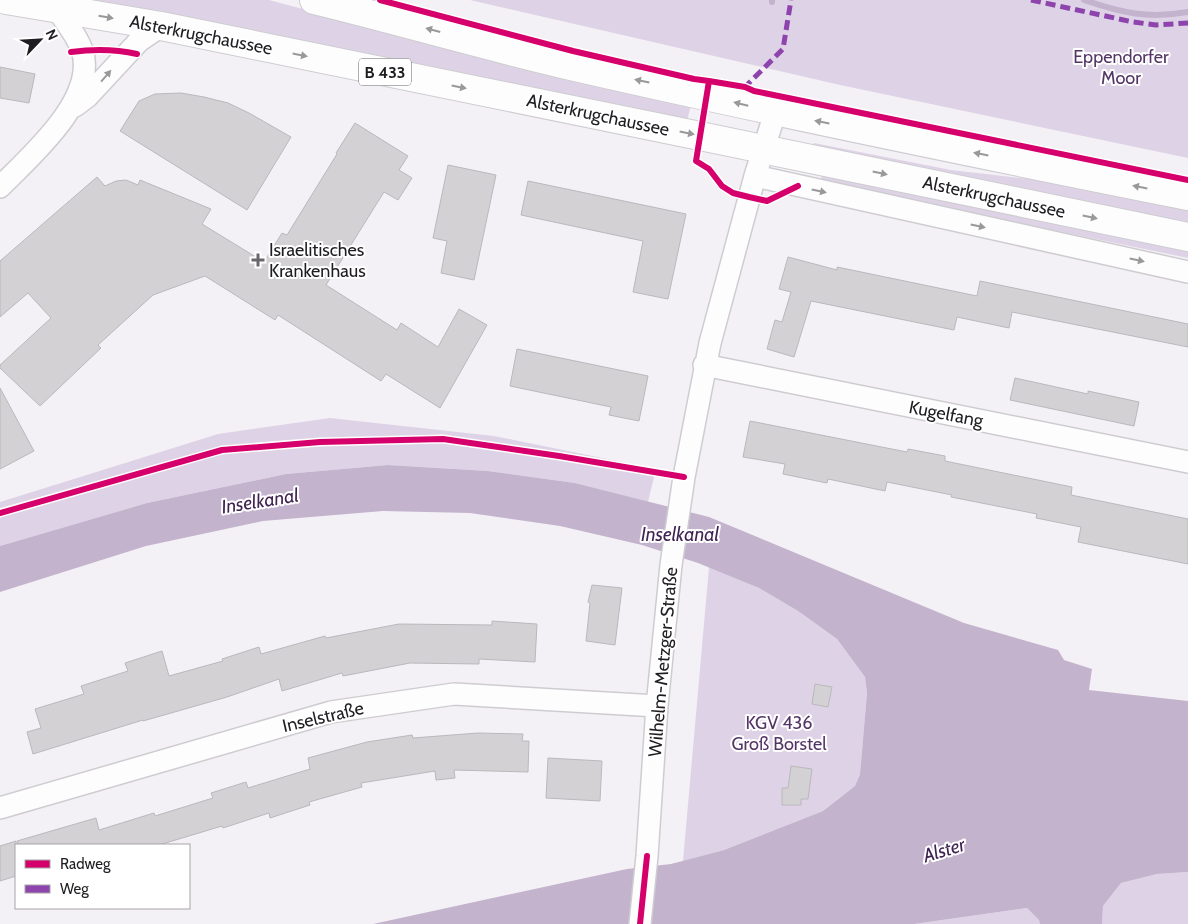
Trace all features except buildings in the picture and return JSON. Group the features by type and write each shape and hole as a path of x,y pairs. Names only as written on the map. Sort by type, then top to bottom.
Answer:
{"main road":[{"name":"Alsterkrugchaussee","path":"6,0 161,26 1188,237"},
{"path":"314,0 570,66 684,90 775,112 1188,196"}],"street":[{"path":"0,187 40,147 71,109 81,88 84,73 84,57 74,33 56,8"},
{"path":"71,109 87,97 139,41 161,26"},
{"name":"Wilhelm-Metzger-Straße","path":"640,924 647,856 657,706 671,565 682,494 704,365 755,176 775,112"},
{"name":"Alsterkrugchaussee","path":"755,176 1188,272"},
{"name":"Kugelfang","path":"704,365 1188,462"},
{"name":"Inselstraße","path":"0,808 331,712 454,694 657,706"}],"green space":[{"path":"76,0 269,0 515,65 691,105 687,121"},
{"name":"Eppendorfer Moor","path":"470,0 1188,0 1188,158 840,85"},
{"path":"814,143 951,170 1080,185 1188,207 1188,226 810,148"},
{"path":"822,168 1188,246 1188,258 821,182"},
{"path":"330,418 494,436 656,469 648,502 575,483 488,471 388,465 286,474 147,503 0,546 0,502 218,434"},
{"name":"KGV 436 Groß Borstel","path":"709,567 759,588 798,611 837,639 865,677 867,693 860,774 855,786 823,811 724,850 683,861"},
{"path":"1188,872 1188,924 1102,924 1103,906 1121,883 1157,874"},
{"path":"1027,908 1039,920 1040,924 914,924"}],"water":[{"path":"388,465 488,471 575,483 709,517 964,623 1058,650 1064,660 1092,669 1089,690 1188,701 1188,872 1157,874 1121,883 1103,906 1102,924 1040,924 1039,920 1027,908 914,924 373,924 627,869 671,864 724,850 823,811 855,786 860,774 867,693 865,677 837,639 798,611 759,588 698,563 642,545 560,526 470,513 383,511 263,521 146,546 0,592 0,546 147,503 286,474"}],"waterway":[{"path":"1084,0 1123,11 1148,15 1188,12"}],"marked path":[{"path":"743,87 783,49 791,0"},
{"path":"1031,0 1133,22 1156,25 1188,23"}],"cycle path":[{"path":"380,0 573,51 709,81"},
{"path":"71,52 104,50 137,54"},
{"path":"798,186 767,201 749,197 733,193 722,186 709,169 696,161 709,81 1188,180"},
{"path":"0,513 222,450 320,442 443,439 684,477"},
{"path":"640,924 647,856"}],"place":[{"name":"Israelitisches Krankenhaus","path":"258,260"}],"water label":[{"name":"Inselkanal","path":"260,501"},
{"name":"Inselkanal","path":"680,534"},
{"name":"Alster","path":"944,850"}]}
